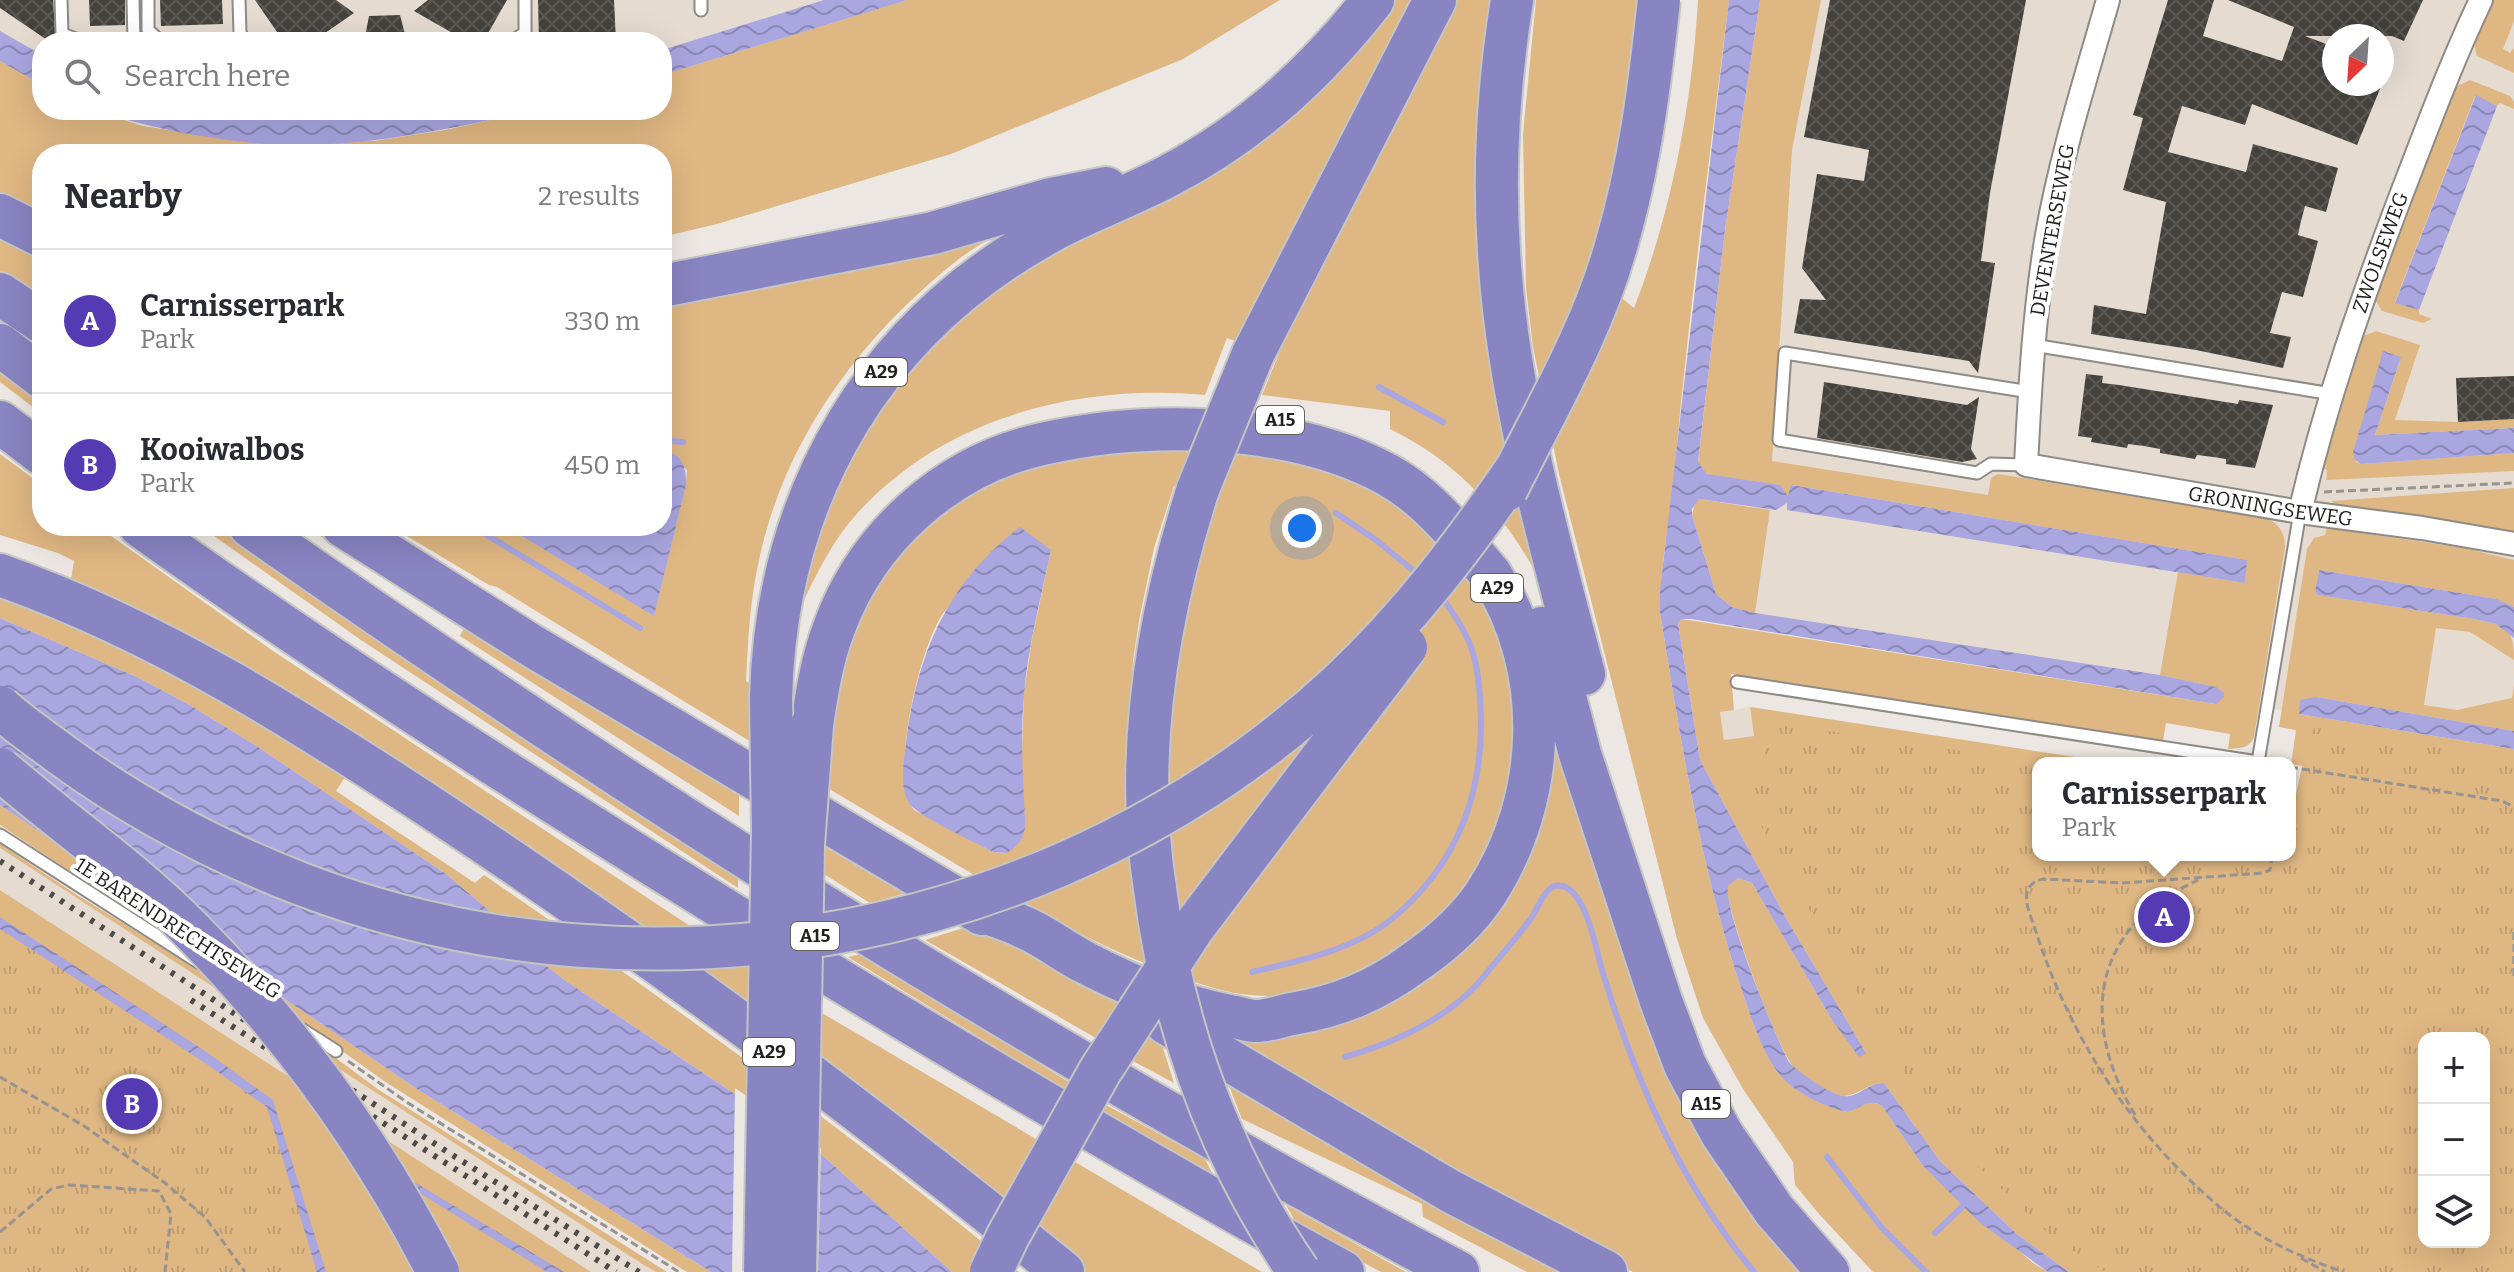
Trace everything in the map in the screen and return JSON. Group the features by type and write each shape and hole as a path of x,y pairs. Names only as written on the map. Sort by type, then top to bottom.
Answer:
{"highway":[{"name":"A29","path":"795,1272 803,845 792,711 778,614 786,570 798,530 827,460 851,415 888,363 927,321 993,268 1057,228 1167,177 1232,136 1286,95 1342,40 1373,0"},
{"path":"1299,1272 1248,1187 1202,1084 1174,998 1155,889 1149,798 1153,687 1170,582 1198,489 1253,354 1435,0"},
{"name":"A15","path":"1512,0 1505,42 1497,192 1506,322 1517,391 1537,481 1600,736 1633,910"},
{"name":"A29","path":"991,1272 1100,1071 1193,928 1472,559 1580,343 1616,249 1637,164 1659,0"},
{"name":"A29","path":"672,284 933,233 1051,199 1167,177"},
{"path":"0,215 32,231"},
{"path":"0,294 32,315"},
{"path":"0,345 32,369"},
{"name":"A15","path":"773,831 798,673 826,591 864,532 888,508 964,450 1009,429 1117,408 1232,410 1335,431 1377,446 1419,470 1461,504 1506,558 1543,631 1560,678 1580,754 1685,1065 1722,1134 1774,1210 1828,1272"},
{"path":"0,422 32,446"},
{"name":"A29","path":"792,711 823,661 851,589 881,545 921,504 945,485 988,461 1036,445 1101,433 1185,429 1257,436 1326,451 1388,476 1421,498 1449,525 1491,575 1515,623 1531,671 1535,727 1531,775 1520,826 1485,894 1438,946 1389,981 1331,1008 1255,1021 1187,1007 1133,986 1083,962 1025,927 972,908"},
{"name":"A15","path":"0,707 76,765 178,828 267,871 339,898 400,916 534,942 604,948 715,947 790,940 875,926 987,894 1118,839 1177,805 1286,728 1339,684 1389,634 1472,533 1519,465"},
{"name":"A15","path":"154,536 443,734 844,984 1204,1195 1343,1272"},
{"name":"A15","path":"264,536 628,783 897,952 1142,1099 1458,1272"},
{"path":"359,536 529,644 1450,1191 1606,1272"},
{"path":"0,575 141,634 228,680 339,747 529,872 700,991 879,1126 1063,1272"},
{"path":"0,769 135,879 190,929 268,1014 358,1133 412,1221 438,1272"},
{"name":"A29","path":"765,1272 773,831"}],"street":[{"name":"DEVENTERSEWEG","path":"2026,465 2032,345 2047,235 2069,135 2108,0"},
{"name":"ZWOLSEWEG","path":"2302,503 2358,311 2442,87 2481,0"},
{"name":"GRONINGSEWEG","path":"2026,465 2302,503 2514,544"}],"lane":[{"path":"61,0 62,32"},
{"path":"133,0 134,32"},
{"path":"148,0 150,32"},
{"path":"239,0 240,32"},
{"path":"525,0 525,32"},
{"path":"2032,345 2332,394"},
{"path":"2026,465 1991,464 1977,473 1779,440 1785,353 2030,392"},
{"path":"2259,757 2302,503"},
{"path":"1737,682 2225,757"},
{"name":"1E BARENDRECHTSEWEG","path":"0,835 336,1051"}],"path":[{"name":"GRONINGSEWEG","path":"2302,503 2514,483"},
{"path":"2296,768 2502,801 2514,807"},
{"path":"2271,861 2270,870 2265,873 2202,878 2123,883 2043,879 2033,882 2027,892 2027,904 2043,955 2067,1013 2096,1065 2144,1131 2217,1206 2244,1226 2325,1272"},
{"path":"2144,1131 2123,1094 2105,1042 2101,999 2104,983 2112,957 2140,917 2168,896 2202,878"},
{"path":"2514,932 2514,977"},
{"path":"336,1051 401,1098 679,1272"},
{"path":"0,1077 74,1119 165,1183 205,1217 245,1272"},
{"path":"159,1191 165,1183"},
{"path":"0,1232 51,1189 69,1185 159,1191"},
{"path":"159,1191 171,1214 165,1272"},
{"path":"2281,1248 2344,1272"}],"shaded area":[{"path":"0,0 1056,0 672,83 672,32 32,32 32,61 0,46"},
{"path":"1815,0 2514,0 2514,746 1745,627 1780,170"},
{"path":"1750,707 1755,736 1724,740 1720,712"},
{"path":"0,848 656,1272 591,1272 428,1169 0,890"}],"green space":[{"path":"907,0 1280,0 1183,59 951,154 672,235 672,144 32,144 32,212 0,196 0,61 32,79 32,120 124,120 143,126 233,140 374,141 490,120 672,120 672,72"},
{"path":"1391,0 1410,0 1235,341 1227,338 1205,395 1108,395 1061,402 1014,414 970,432 928,454 889,483 854,517 820,567 804,600 808,556 821,519 867,429 912,369 979,303"},
{"path":"1453,0 1490,0 1483,58 1537,575 1509,530 1475,490 1436,456 1390,429 1390,411 1262,395 1283,344 1277,341"},
{"path":"1536,0 1636,0 1613,170 1585,269 1634,308 1659,234 1678,157 1691,78 1698,0 1729,0 1693,291 1660,612 1701,843 1724,934 1755,1028 1779,1074 1800,1090 1846,1112 1868,1103 1882,1106 1923,1166 2033,1263 2048,1272 1873,1272 1795,1185 1793,1162 1743,1089 1703,1018 1677,939 1559,474 1533,347 1526,288 1523,134"},
{"path":"1760,0 1821,0 1792,150 1772,461 1988,495 1991,478 1998,474 2264,518 2280,528 2285,547 2254,737 2244,747 2228,749 2230,734 2166,723 2163,741 1731,674 1734,710 1720,712 1724,740 1754,736 1750,707 2075,757 2032,757 2032,861 2042,861 2314,1272 2069,1272 2017,1234 1940,1161 1884,1083 1850,1095 1838,1095 1796,1069 1785,1053 1753,977 1728,898 1727,886 1738,878 1752,883 1832,1020 1866,1053 1786,918 1700,760 1678,623 1682,619 2216,704 2216,687 2160,675 2178,572 2245,583 2246,560 1792,485 1789,497 1707,474 1698,463 1725,230"},
{"path":"2493,0 2514,0 2514,21 2503,49 2510,53 2514,48 2514,73 2477,56 2475,41"},
{"path":"2470,80 2510,96 2514,109 2500,103 2497,106 2475,96 2395,302 2419,310 2419,314 2432,319 2423,323 2382,311 2374,298 2411,193 2455,87"},
{"path":"1012,226 966,254 891,320 833,391 808,430 771,515 759,560 753,590 746,681 829,736 848,651 868,601 882,577 919,530 960,497 982,485 1055,462 1165,449 1225,451 1283,460 1338,476 1389,502 1433,536 1470,582 1497,638 1505,662 1514,713 1514,779 1493,844 1441,921 1366,973 1335,986 1279,996 1233,993 1200,984 1117,952 991,885 497,587 407,536 522,536 654,615 687,470 672,455 672,296","holes":["1174,486 1212,491 1166,710 1165,817 1128,744 1133,660 1154,548","1051,550 1024,693 1022,749 1007,853 993,852 914,810 907,793 905,769 911,710 926,651 945,611"]},
{"path":"0,237 32,251 32,294 0,272"},
{"path":"2376,331 2420,345 2395,420 2458,422 2514,419 2514,428 2375,435 2401,358 2355,461 2361,464 2514,453 2514,471 2326,480 2327,470 2322,468 2358,342 2363,336"},
{"path":"0,370 32,394 32,406 0,382"},
{"path":"0,454 32,478 32,536 111,536 273,651 822,1013 1262,1272 1081,1272 1006,1215 69,591 74,561 0,535"},
{"path":"2514,488 2514,533 2337,506 2331,501"},
{"path":"1699,499 1770,510 1755,613 1732,607 1716,594 1692,515"},
{"path":"2327,528 2464,548 2514,560 2514,607 2497,599 2319,570 2315,591 2319,595 2474,619 2506,629 2512,640 2514,660 2470,632 2436,628 2424,705 2457,710 2512,698 2514,685 2514,731 2316,697 2299,714 2514,749 2514,801 2296,765 2296,757 2292,757 2296,730 2279,727 2307,549 2314,538 2325,535"},
{"path":"214,536 230,536 336,611 738,873 738,888 361,640"},
{"path":"320,536 338,536 739,779 739,816 460,636 465,626"},
{"path":"0,591 113,636 348,772 336,791 475,883 484,875 621,970 822,1117 1019,1272 952,1272 811,1145 563,979 522,946 485,907 446,874 255,745 188,704 137,677 0,618"},
{"path":"1548,703 1625,957 1665,1066 1690,1118 1726,1179 1799,1272 1633,1272 1452,1173 1190,1017 1250,1029 1460,949"},
{"path":"1763,721 2032,761 2032,861 2296,861 2296,794 2308,740 2315,727 2514,761 2514,1272 2105,1272 2051,1236 1967,1156 1909,1081 1743,795 1750,775 1764,756"},
{"path":"0,805 417,1089 711,1272 687,1272 384,1081 0,825"},
{"path":"825,835 918,890 870,903 824,874"},
{"path":"0,844 222,984 238,1003 0,848"},
{"path":"0,890 591,1272 294,1272 0,949"},
{"path":"979,923 1123,1005 1101,1041 925,940"},
{"path":"0,929 267,1107 317,1272 0,1272"},
{"path":"862,954 1075,1086 1071,1093 848,957"},
{"path":"1151,1028 1157,1029 1174,1083 1131,1060"},
{"path":"321,1047 379,1090 667,1272 656,1272 644,1265 336,1067"},
{"path":"1225,1076 1582,1272 1527,1272 1423,1217 1422,1204 1242,1119"},
{"path":"1106,1105 1205,1159 1215,1179 1102,1111"},
{"path":"1286,1205 1406,1272 1381,1272 1299,1228"}],"water":[{"path":"824,0 907,0 672,72 672,47"},
{"path":"1729,0 1760,0 1725,230 1698,462 1707,474 1780,485 1788,496 1791,485 2247,560 2245,583 1787,510 1787,503 1776,510 1699,499 1692,509 1716,594 1732,607 2160,675 2216,687 2224,693 2216,704 1691,619 1682,619 1678,623 1700,760 1786,918 1866,1053 1859,1057 1832,1020 1752,883 1738,878 1728,886 1733,920 1762,1001 1789,1062 1817,1084 1843,1096 1884,1083 1940,1161 2017,1234 2069,1272 2048,1272 1979,1222 1923,1166 1882,1106 1869,1103 1847,1112 1810,1098 1785,1081 1772,1064 1755,1028 1724,934 1701,843 1683,751 1660,612 1660,590"},
{"path":"0,31 32,49 32,79 0,61"},
{"path":"2476,95 2497,106 2419,310 2395,303"},
{"path":"127,120 488,120 416,134 328,144 243,142"},
{"path":"2383,351 2401,357 2375,435 2514,428 2514,453 2361,464 2355,460 2353,452"},
{"path":"672,453 682,462 686,485 654,616 522,536 672,536"},
{"path":"1020,527 1051,550 1024,695 1024,830 1020,842 1007,853 993,852 914,808 906,797 903,774 918,680 940,623 973,572"},
{"path":"2319,570 2497,599 2514,607 2514,638 2496,624 2474,619 2318,595 2315,591"},
{"path":"0,618 137,677 188,704 255,745 446,874 485,907 522,946 563,979 811,1145 952,1272 711,1272 417,1089 0,805"},
{"path":"2316,697 2514,731 2514,749 2299,714 2300,700"},
{"path":"0,917 205,1051 273,1100 326,1272 317,1272 267,1107 0,929"},
{"path":"411,1180 564,1272 547,1272 418,1192"}],"pier":[{"path":"735,1088 821,1148 818,1272 732,1272"}],"building":[{"path":"0,0 53,0 55,32 35,32 0,8"},
{"path":"89,0 125,0 125,25 90,26"},
{"path":"160,0 222,0 223,24 161,26"},
{"path":"255,0 336,0 354,13 326,32 277,32"},
{"path":"428,0 507,0 489,32 451,32 414,11"},
{"path":"538,0 614,0 616,32 539,32"},
{"path":"1830,0 2026,0 1990,193 1981,261 1995,263 1978,373 1969,361 1794,333 1800,299 1826,300 1802,268 1817,174 1864,181 1869,150 1804,137"},
{"path":"2168,0 2214,0 2203,36 2282,61 2294,27 2228,0 2423,0 2404,41 2394,37 2394,24 2322,24 2322,36 2305,36 2322,42 2322,96 2377,96 2357,145 2252,104 2245,125 2182,106 2168,152 2246,172 2253,144 2338,168 2326,212 2305,206 2298,235 2318,241 2303,297 2282,292 2270,333 2291,337 2283,368 2196,350 2091,334 2094,305 2146,314 2166,202 2123,190 2143,118 2133,115"},
{"path":"400,15 404,32 366,32 369,16"},
{"path":"2086,374 2103,376 2102,383 2238,404 2239,400 2273,405 2255,468 2226,464 2226,459 2197,455 2195,459 2160,453 2160,449 2144,446 2128,444 2127,448 2091,442 2092,438 2078,436"},
{"path":"2514,376 2514,419 2458,422 2456,378"},
{"path":"1824,382 1967,405 1979,397 1971,449 1977,459 1962,462 1817,438"}],"waterway":[{"path":"1379,387 1443,422"},
{"path":"672,441 683,442"},
{"path":"1336,513 1420,576"},
{"path":"488,536 640,628"},
{"path":"1252,972 1326,953 1378,929 1415,898 1433,876 1461,829 1470,803 1480,748 1480,692 1471,647 1440,595"},
{"path":"1345,1057 1403,1036 1440,1015 1472,990 1514,940 1553,886 1570,890 1584,909 1629,1051 1663,1129 1704,1203 1754,1272"},
{"path":"1827,1157 1882,1228 1926,1272"},
{"path":"1935,1233 1962,1207"}],"railway":[{"path":"0,861 446,1151 639,1272"},
{"path":"191,1000 616,1272"}],"place":[{"name":"Carnisserpark","path":"2164,917"},
{"name":"Kooiwalbos","path":"132,1104"}]}
